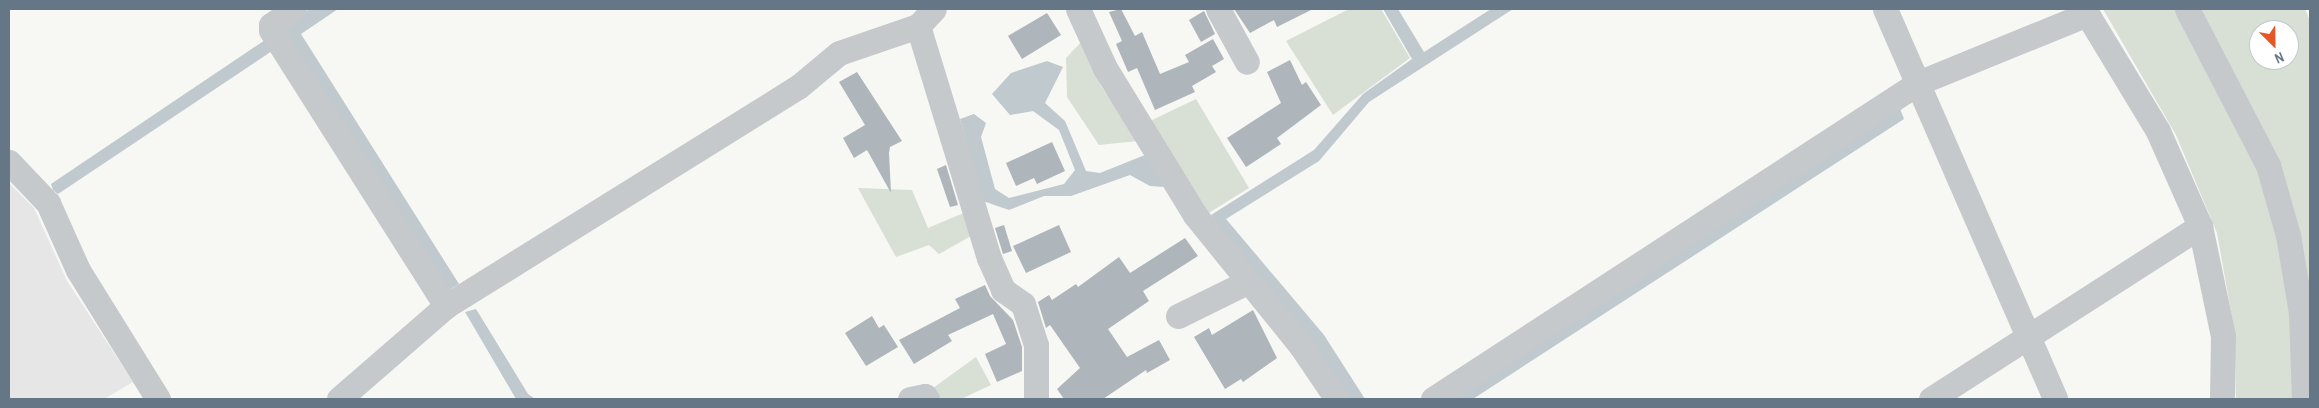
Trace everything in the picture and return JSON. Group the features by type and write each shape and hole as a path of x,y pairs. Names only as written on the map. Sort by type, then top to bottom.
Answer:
{"street":[{"path":"294,9 272,25 271,30 457,299"},
{"path":"1078,9 1105,68 1190,207 1249,281 1337,399"},
{"path":"1218,9 1248,62"},
{"path":"1885,9 1928,80 2029,336 2056,399"},
{"path":"2187,9 2268,165 2288,235 2301,313 2304,399"},
{"path":"1433,399 1928,80 2085,12 2158,131 2200,226 2223,336 2222,399"},
{"path":"339,399 457,299 798,87 839,53 926,17 988,258 1003,290 1023,304 1033,337 1036,399"},
{"path":"9,162 48,203 78,270 158,399"},
{"path":"1931,399 2200,226"},
{"path":"1178,316 1249,281"},
{"path":"910,399 925,396 927,399"}],"shaded area":[{"path":"310,9 338,9 301,34 459,284 449,290 284,33 285,25"},
{"path":"1349,9 1381,9 1410,58 1333,115 1286,41"},
{"path":"1383,9 1398,9 1424,52 1491,9 1513,9 1369,102 1319,161 1226,219 1324,335 1365,399 1348,399 1211,215 1314,150 1363,94 1412,59"},
{"path":"2103,9 2305,9 2310,21 2310,399 2236,399 2235,334 2217,233 2176,135"},
{"path":"1084,39 1101,86 1138,141 1099,145 1067,97 1066,58"},
{"path":"265,40 272,51 58,194 53,190 51,184"},
{"path":"1047,61 1063,67 1045,103 1065,121 1086,171 1100,173 1145,155 1164,187 1150,186 1130,175 1071,196 1044,196 1009,210 983,201 960,119 974,114 986,123 981,137 995,189 1009,198 1064,184 1075,170 1059,130 1033,111 1010,115 992,94 1011,73"},
{"path":"1196,99 1249,188 1207,214 1148,122"},
{"path":"1899,106 1904,119 1473,399 1447,399"},
{"path":"9,183 34,208 67,281 133,382 104,399 9,399"},
{"path":"858,188 912,190 928,228 966,212 971,236 939,254 929,245 896,257"},
{"path":"476,309 528,394 535,399 516,399 465,312"},
{"path":"976,357 991,385 961,399 938,399 933,388"}],"building":[{"path":"1121,9 1135,36 1142,32 1160,74 1189,62 1185,55 1213,39 1224,59 1212,66 1216,72 1192,86 1195,92 1155,110 1137,68 1128,72 1116,44 1122,41 1109,12"},
{"path":"1234,9 1313,9 1277,27 1274,20 1250,33"},
{"path":"1204,11 1215,34 1201,42 1189,20"},
{"path":"1047,13 1061,35 1022,59 1008,36"},
{"path":"1290,60 1302,85 1306,82 1321,105 1277,138 1281,144 1246,167 1227,138 1281,103 1267,72"},
{"path":"857,72 902,141 890,147 891,193 867,150 854,158 843,138 865,125 839,82"},
{"path":"1052,142 1065,171 1037,184 1034,178 1016,186 1006,163"},
{"path":"946,165 958,205 950,207 937,169"},
{"path":"1004,225 1012,251 1003,254 995,228"},
{"path":"1059,225 1071,252 1026,273 1013,246"},
{"path":"1185,238 1198,256 1143,291 1149,301 1108,329 1127,357 1159,340 1170,360 1147,373 1146,370 1103,399 1064,399 1057,389 1080,368 1050,325 1046,328 1038,302 1049,295 1052,300 1076,284 1078,287 1119,257 1130,273"},
{"path":"985,285 990,296 1013,320 1022,347 1022,371 997,382 985,354 1006,344 993,314 948,335 952,341 914,364 899,340 960,308 955,299"},
{"path":"1253,310 1277,358 1243,382 1241,379 1225,389 1194,337 1209,328 1212,335"},
{"path":"872,316 879,328 884,325 898,347 866,366 845,333"}]}
